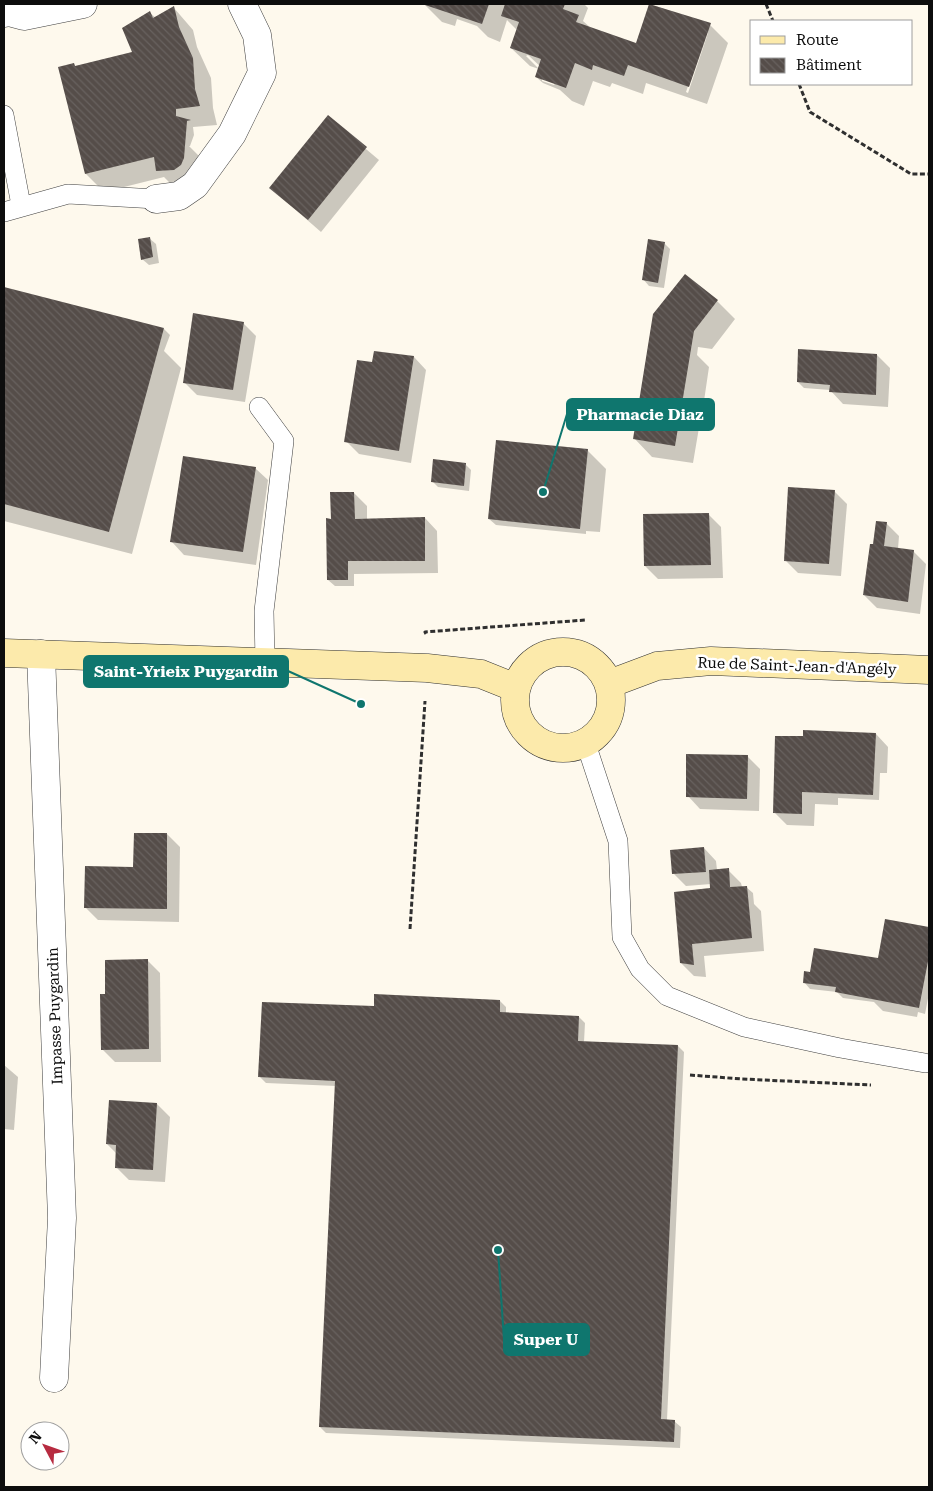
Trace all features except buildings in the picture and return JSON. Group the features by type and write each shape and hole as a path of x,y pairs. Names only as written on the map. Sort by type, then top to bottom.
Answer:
{"main road":[{"path":"564,652 579,654 594,662 604,674 609,684 612,705 607,720 598,734 586,744 570,748 555,748 539,743 527,733 518,719 515,704 516,688 523,674 534,662 548,654 564,652"},
{"path":"4,653 427,668 481,674 516,688"},
{"name":"Rue de Saint-Jean-d'Angély","path":"609,684 657,666 710,661 929,670"}],"street":[{"path":"6,13 24,16 82,4"},
{"path":"156,199 179,196 196,185 232,134 262,73 257,35 242,4"},
{"name":"Impasse Puygardin","path":"41,654 62,1218 54,1378"}],"lane":[{"path":"4,116 21,205"},
{"path":"4,212 21,205 68,194 156,199"},
{"path":"259,407 284,441 264,611 265,662"},
{"path":"586,744 618,841 622,937 640,969 667,996 744,1027 925,1063"}],"path":[{"path":"766,4 774,20"},
{"path":"799,85 810,112 910,174 929,174"},
{"path":"410,930 427,668 425,632 585,620"},
{"path":"690,1074 742,1079 876,1085"}],"place":[{"name":"Pharmacie Diaz","path":"543,492"},
{"name":"Saint-Yrieix Puygardin","path":"361,704"},
{"name":"Super U","path":"498,1250"}]}
